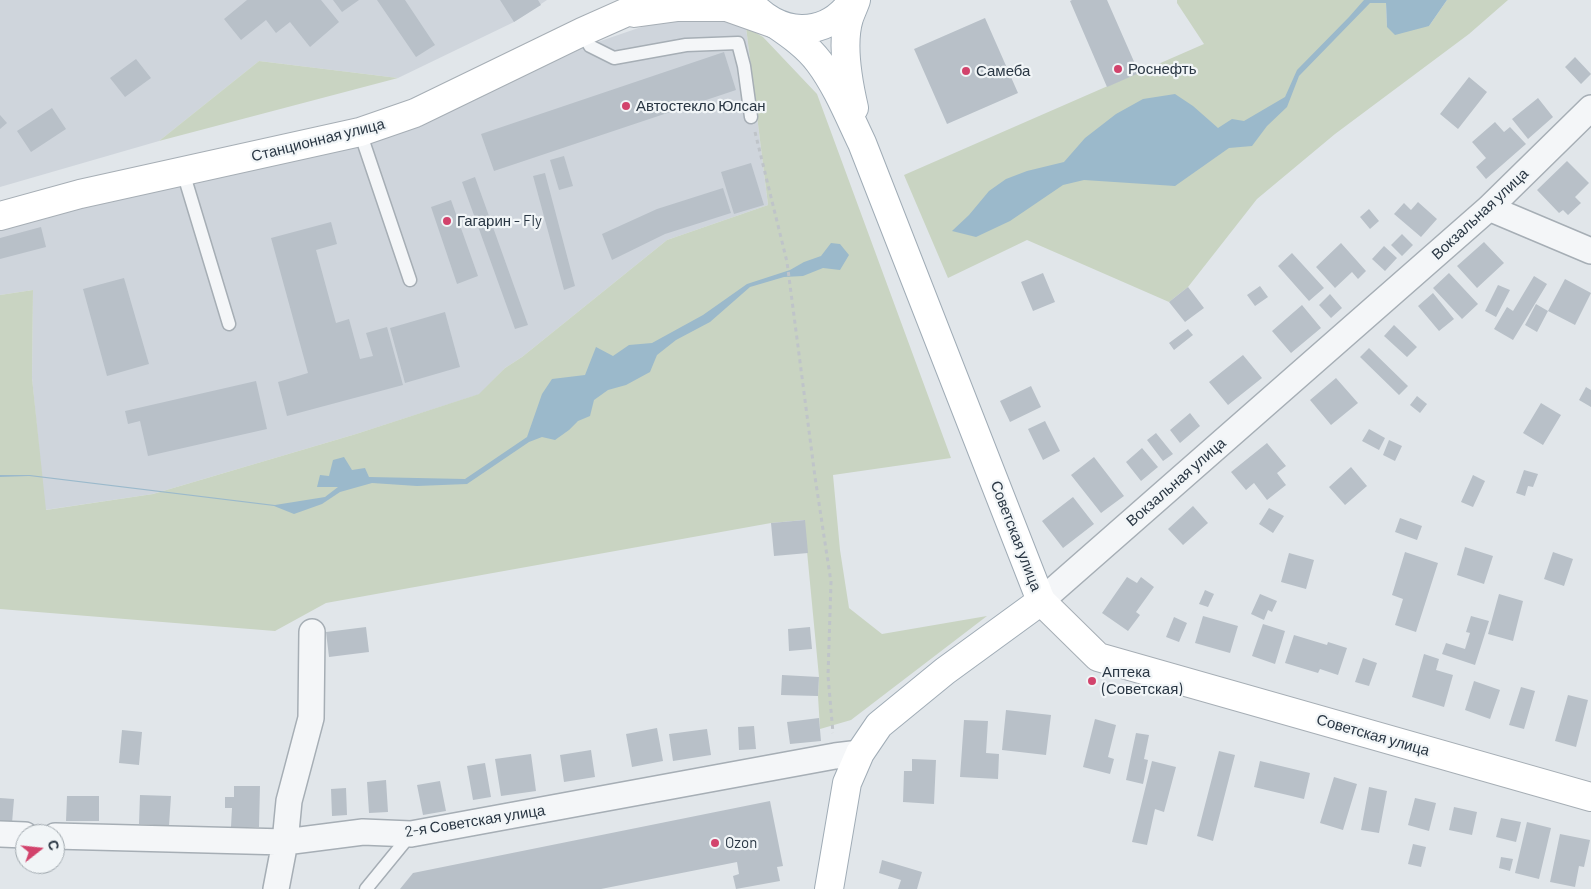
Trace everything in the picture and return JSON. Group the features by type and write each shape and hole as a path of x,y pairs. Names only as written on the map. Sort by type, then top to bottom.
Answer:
{"street":[{"name":"Станционная улица","path":"0,216 80,194 360,132 414,113 582,32 654,0"},
{"path":"748,0 759,13 775,24 799,29 823,25 834,20 845,12 854,0"},
{"name":"Советская улица","path":"854,0 848,20 846,43 847,78 862,143"},
{"name":"Станционная улица","path":"620,15 678,7 727,7 775,24"},
{"name":"Советская улица","path":"775,24 799,41 818,61 834,87 862,143 1041,601 1098,657 1591,797"},
{"name":"Вокзальная улица","path":"829,889 847,782 848,754 879,725 945,672 1041,601 1489,208 1591,108"},
{"path":"1489,208 1591,251"},
{"path":"276,889 285,842 289,801 311,718 312,632"},
{"name":"2-я Советская улица","path":"65,836 285,842 363,832 411,834 848,754"},
{"path":"0,834 15,835"}],"lane":[{"path":"582,32 590,46 614,58 686,45 738,43 744,66 751,117"},
{"path":"360,132 410,280"},
{"path":"183,172 228,324"},
{"path":"366,889 411,834"}],"path":[{"path":"751,117 787,262 815,478 831,582 828,676 848,754"}],"shaded area":[{"path":"0,0 547,0 514,22 398,78 259,61 159,141 0,187"},
{"path":"704,17 746,27 768,205 667,240 522,357 505,368 480,394 356,434 153,494 45,510 32,378 33,290 0,295 0,229 48,218 63,211 356,147 430,118 580,48 659,21"}],"green space":[{"path":"1177,0 1371,0 1371,3 1386,3 1387,27 1429,26 1447,0 1508,0 1469,34 1335,134 1257,199 1188,287 1169,302 1027,240 948,278 904,175 1204,44 1177,3"},
{"path":"746,27 763,37 817,94 951,458 833,475 840,550 849,608 882,634 987,616 851,720 820,729 819,677 804,520 771,523 326,603 275,631 0,609 0,295 33,290 32,378 46,510 153,494 356,434 479,394 505,368 522,357 667,240 768,205"},
{"path":"259,61 398,78 159,141"}],"water":[{"path":"1364,0 1447,0 1429,26 1395,35 1387,27 1386,3 1370,3 1299,76 1287,107 1267,126 1252,146 1229,148 1175,186 1084,180 1063,185 1010,221 976,237 952,231 969,215 989,191 1006,179 1027,171 1064,162 1085,138 1116,114 1143,99 1175,94 1193,106 1218,128 1232,119 1244,121 1285,97 1297,70"},
{"path":"831,243 840,244 849,255 840,270 823,268 803,276 784,277 750,287 710,322 676,340 657,355 650,372 626,385 608,390 594,400 590,416 578,421 555,440 542,437 529,442 467,484 417,486 372,483 340,492 322,504 294,514 274,506 29,476 0,477 0,475 30,475 275,505 325,497 338,487 317,487 320,475 329,476 333,460 344,457 352,470 365,468 369,477 465,479 527,437 542,394 552,379 585,375 596,347 613,356 629,345 652,343 703,315 747,284 790,270 804,262 821,256"}],"building":[{"path":"247,0 321,0 339,22 310,47 290,22 276,33 266,20 241,40 224,19"},
{"path":"333,0 359,0 342,12"},
{"path":"377,0 405,0 435,45 416,57"},
{"path":"500,0 538,0 541,5 514,22"},
{"path":"1107,0 1139,73 1107,87 1070,1"},
{"name":"Самеба","path":"985,18 1018,93 947,124 914,49"},
{"path":"724,52 736,90 494,171 481,134"},
{"path":"1575,57 1591,74 1581,84 1565,67"},
{"path":"136,59 151,78 125,97 110,78"},
{"path":"1469,77 1487,92 1458,129 1440,114"},
{"path":"1538,98 1553,117 1528,139 1512,119"},
{"path":"52,108 66,129 31,152 17,131"},
{"path":"0,115 7,123 0,129"},
{"path":"1495,122 1504,132 1510,127 1526,144 1486,179 1476,167 1486,158 1472,142"},
{"path":"564,156 573,186 559,190 550,160"},
{"path":"1567,161 1589,183 1575,197 1581,203 1568,215 1563,210 1559,213 1537,190"},
{"path":"751,163 764,205 734,214 721,172"},
{"path":"545,173 575,286 564,290 533,176"},
{"path":"475,177 528,325 515,329 462,182"},
{"path":"723,188 731,213 665,234 612,260 602,234 657,209"},
{"path":"451,200 478,276 457,284 431,207"},
{"path":"1418,202 1437,219 1421,237 1394,214 1404,203 1411,210"},
{"path":"1369,209 1379,221 1370,229 1360,217"},
{"path":"331,222 337,244 316,250 336,323 349,319 360,359 373,356 366,333 387,327 403,385 287,416 278,382 308,373 271,238"},
{"path":"41,227 46,247 0,259 0,238"},
{"path":"1402,234 1413,245 1402,256 1391,245"},
{"path":"1484,242 1504,263 1477,288 1457,266"},
{"path":"1341,243 1366,271 1358,279 1352,272 1335,288 1316,267"},
{"path":"1384,246 1397,258 1385,271 1372,259"},
{"path":"1292,253 1324,288 1309,301 1278,266"},
{"path":"1043,273 1055,302 1033,311 1021,282"},
{"path":"1449,273 1478,304 1462,319 1433,288"},
{"path":"1534,276 1547,284 1513,340 1494,329 1507,307 1513,311"},
{"path":"124,278 149,364 107,376 83,289"},
{"path":"1565,279 1591,293 1575,325 1548,311"},
{"path":"1498,285 1510,290 1496,317 1485,311"},
{"path":"1260,286 1268,297 1255,306 1247,295"},
{"path":"1188,287 1204,308 1185,322 1169,302"},
{"path":"1433,293 1454,319 1439,331 1418,306"},
{"path":"1330,294 1342,308 1331,318 1319,305"},
{"path":"1536,304 1548,311 1537,332 1525,325"},
{"path":"1302,305 1321,328 1291,353 1272,331"},
{"path":"445,312 460,367 405,383 390,328"},
{"path":"1394,325 1417,347 1407,357 1384,336"},
{"path":"1188,329 1193,335 1174,350 1169,343"},
{"path":"1369,348 1408,386 1399,395 1360,357"},
{"path":"1243,355 1262,378 1228,405 1209,382"},
{"path":"1336,378 1358,403 1331,425 1310,400"},
{"path":"256,381 267,429 148,456 140,421 128,424 125,411"},
{"path":"1031,386 1041,407 1010,422 1000,401"},
{"path":"1586,387 1591,390 1591,407 1579,400"},
{"path":"1417,396 1427,404 1420,413 1410,405"},
{"path":"1541,403 1561,415 1543,445 1523,433"},
{"path":"1190,413 1200,426 1180,443 1170,430"},
{"path":"1045,421 1060,451 1043,460 1028,429"},
{"path":"1369,429 1385,438 1379,450 1362,441"},
{"path":"1156,433 1173,454 1163,461 1147,440"},
{"path":"1389,440 1402,446 1395,461 1383,455"},
{"path":"1267,443 1286,466 1277,473 1286,485 1267,500 1254,483 1246,490 1231,472"},
{"path":"1142,448 1158,467 1141,481 1126,462"},
{"path":"1094,457 1124,496 1101,513 1071,475"},
{"path":"1351,467 1367,486 1345,505 1329,487"},
{"path":"1524,470 1538,474 1533,487 1528,486 1525,496 1516,493"},
{"path":"1473,475 1485,481 1473,507 1461,502"},
{"path":"1073,497 1094,524 1063,548 1042,521"},
{"path":"1193,506 1208,523 1183,545 1168,529"},
{"path":"1269,508 1284,516 1273,533 1259,524"},
{"path":"1400,518 1422,526 1417,540 1395,532"},
{"path":"805,520 808,553 774,556 771,523"},
{"path":"1465,547 1493,556 1484,584 1457,575"},
{"path":"1405,552 1438,563 1416,632 1395,625 1403,599 1392,595"},
{"path":"1553,552 1573,559 1564,586 1544,579"},
{"path":"1289,553 1314,560 1306,589 1281,582"},
{"path":"1127,577 1137,583 1141,577 1154,587 1136,612 1140,615 1128,631 1102,613"},
{"path":"1205,590 1214,594 1208,607 1199,604"},
{"path":"1260,594 1277,601 1272,612 1268,610 1264,620 1251,614"},
{"path":"1499,594 1523,601 1513,641 1488,634"},
{"path":"1203,616 1238,626 1230,653 1195,643"},
{"path":"1471,616 1489,621 1475,665 1442,654 1446,643 1465,649 1470,633 1466,632"},
{"path":"1174,617 1187,623 1179,642 1166,637"},
{"path":"1263,624 1285,631 1275,664 1252,656"},
{"path":"366,627 369,652 329,657 326,632"},
{"path":"810,627 812,649 789,651 788,629"},
{"path":"1294,635 1327,645 1328,642 1347,648 1338,675 1320,669 1318,673 1285,663"},
{"path":"1424,654 1439,659 1436,670 1453,675 1444,707 1412,697"},
{"path":"1363,658 1377,663 1369,686 1355,682"},
{"path":"782,675 819,677 818,696 781,695"},
{"path":"1474,681 1500,690 1490,719 1465,710"},
{"path":"1521,687 1535,691 1524,729 1509,725"},
{"path":"1568,695 1588,700 1576,747 1555,741"},
{"path":"1006,710 1051,715 1046,755 1002,750"},
{"path":"819,718 821,741 790,744 787,722"},
{"path":"1095,719 1116,725 1108,757 1114,759 1110,774 1083,767"},
{"path":"964,720 988,721 986,753 999,754 998,779 960,777"},
{"path":"754,726 756,749 739,750 738,727"},
{"path":"657,728 663,761 632,767 626,734"},
{"path":"707,729 711,755 673,761 669,734"},
{"path":"122,730 142,732 139,765 119,763"},
{"path":"1136,733 1149,735 1144,759 1148,760 1143,784 1126,780"},
{"path":"591,750 595,777 564,782 560,755"},
{"path":"1219,751 1235,755 1213,841 1197,836"},
{"path":"531,754 536,791 501,796 495,759"},
{"path":"912,759 936,760 934,804 903,802 904,771 912,771"},
{"path":"1152,761 1176,767 1164,812 1155,809 1147,845 1132,842"},
{"path":"1260,761 1310,773 1304,799 1254,787"},
{"path":"485,763 491,797 473,800 467,766"},
{"path":"1334,777 1357,784 1343,830 1320,823"},
{"path":"386,780 388,812 369,813 367,782"},
{"path":"440,781 446,811 423,815 417,785"},
{"path":"234,786 260,786 259,827 231,827 232,808 225,808 225,797 234,797"},
{"path":"1369,787 1387,791 1379,833 1361,830"},
{"path":"346,788 347,815 332,816 331,789"},
{"path":"140,795 171,796 169,826 139,824"},
{"path":"67,796 99,796 99,821 66,821"},
{"path":"0,798 14,799 12,823 0,822"},
{"path":"1415,798 1436,803 1429,831 1408,825"},
{"path":"770,801 783,866 777,867 780,881 736,889 733,876 739,874 737,862 601,889 400,889 413,873"},
{"path":"1454,807 1477,812 1472,835 1449,830"},
{"path":"1501,818 1521,822 1516,842 1496,837"},
{"path":"1527,822 1551,828 1539,879 1515,873"},
{"path":"1560,834 1590,840 1584,867 1579,866 1575,887 1550,882"},
{"path":"1413,844 1426,847 1421,867 1408,864"},
{"path":"1501,857 1513,859 1510,871 1499,868"},
{"path":"882,860 922,872 917,889 898,889 901,880 879,873"}],"place":[{"name":"Роснефть","path":"1118,69"},
{"name":"Самеба","path":"966,71"},
{"name":"Автостекло Юлсан","path":"626,106"},
{"name":"Гагарин - Fly","path":"447,221"},
{"name":"Аптека (Советская)","path":"1092,681"},
{"name":"Ozon","path":"715,843"}]}
